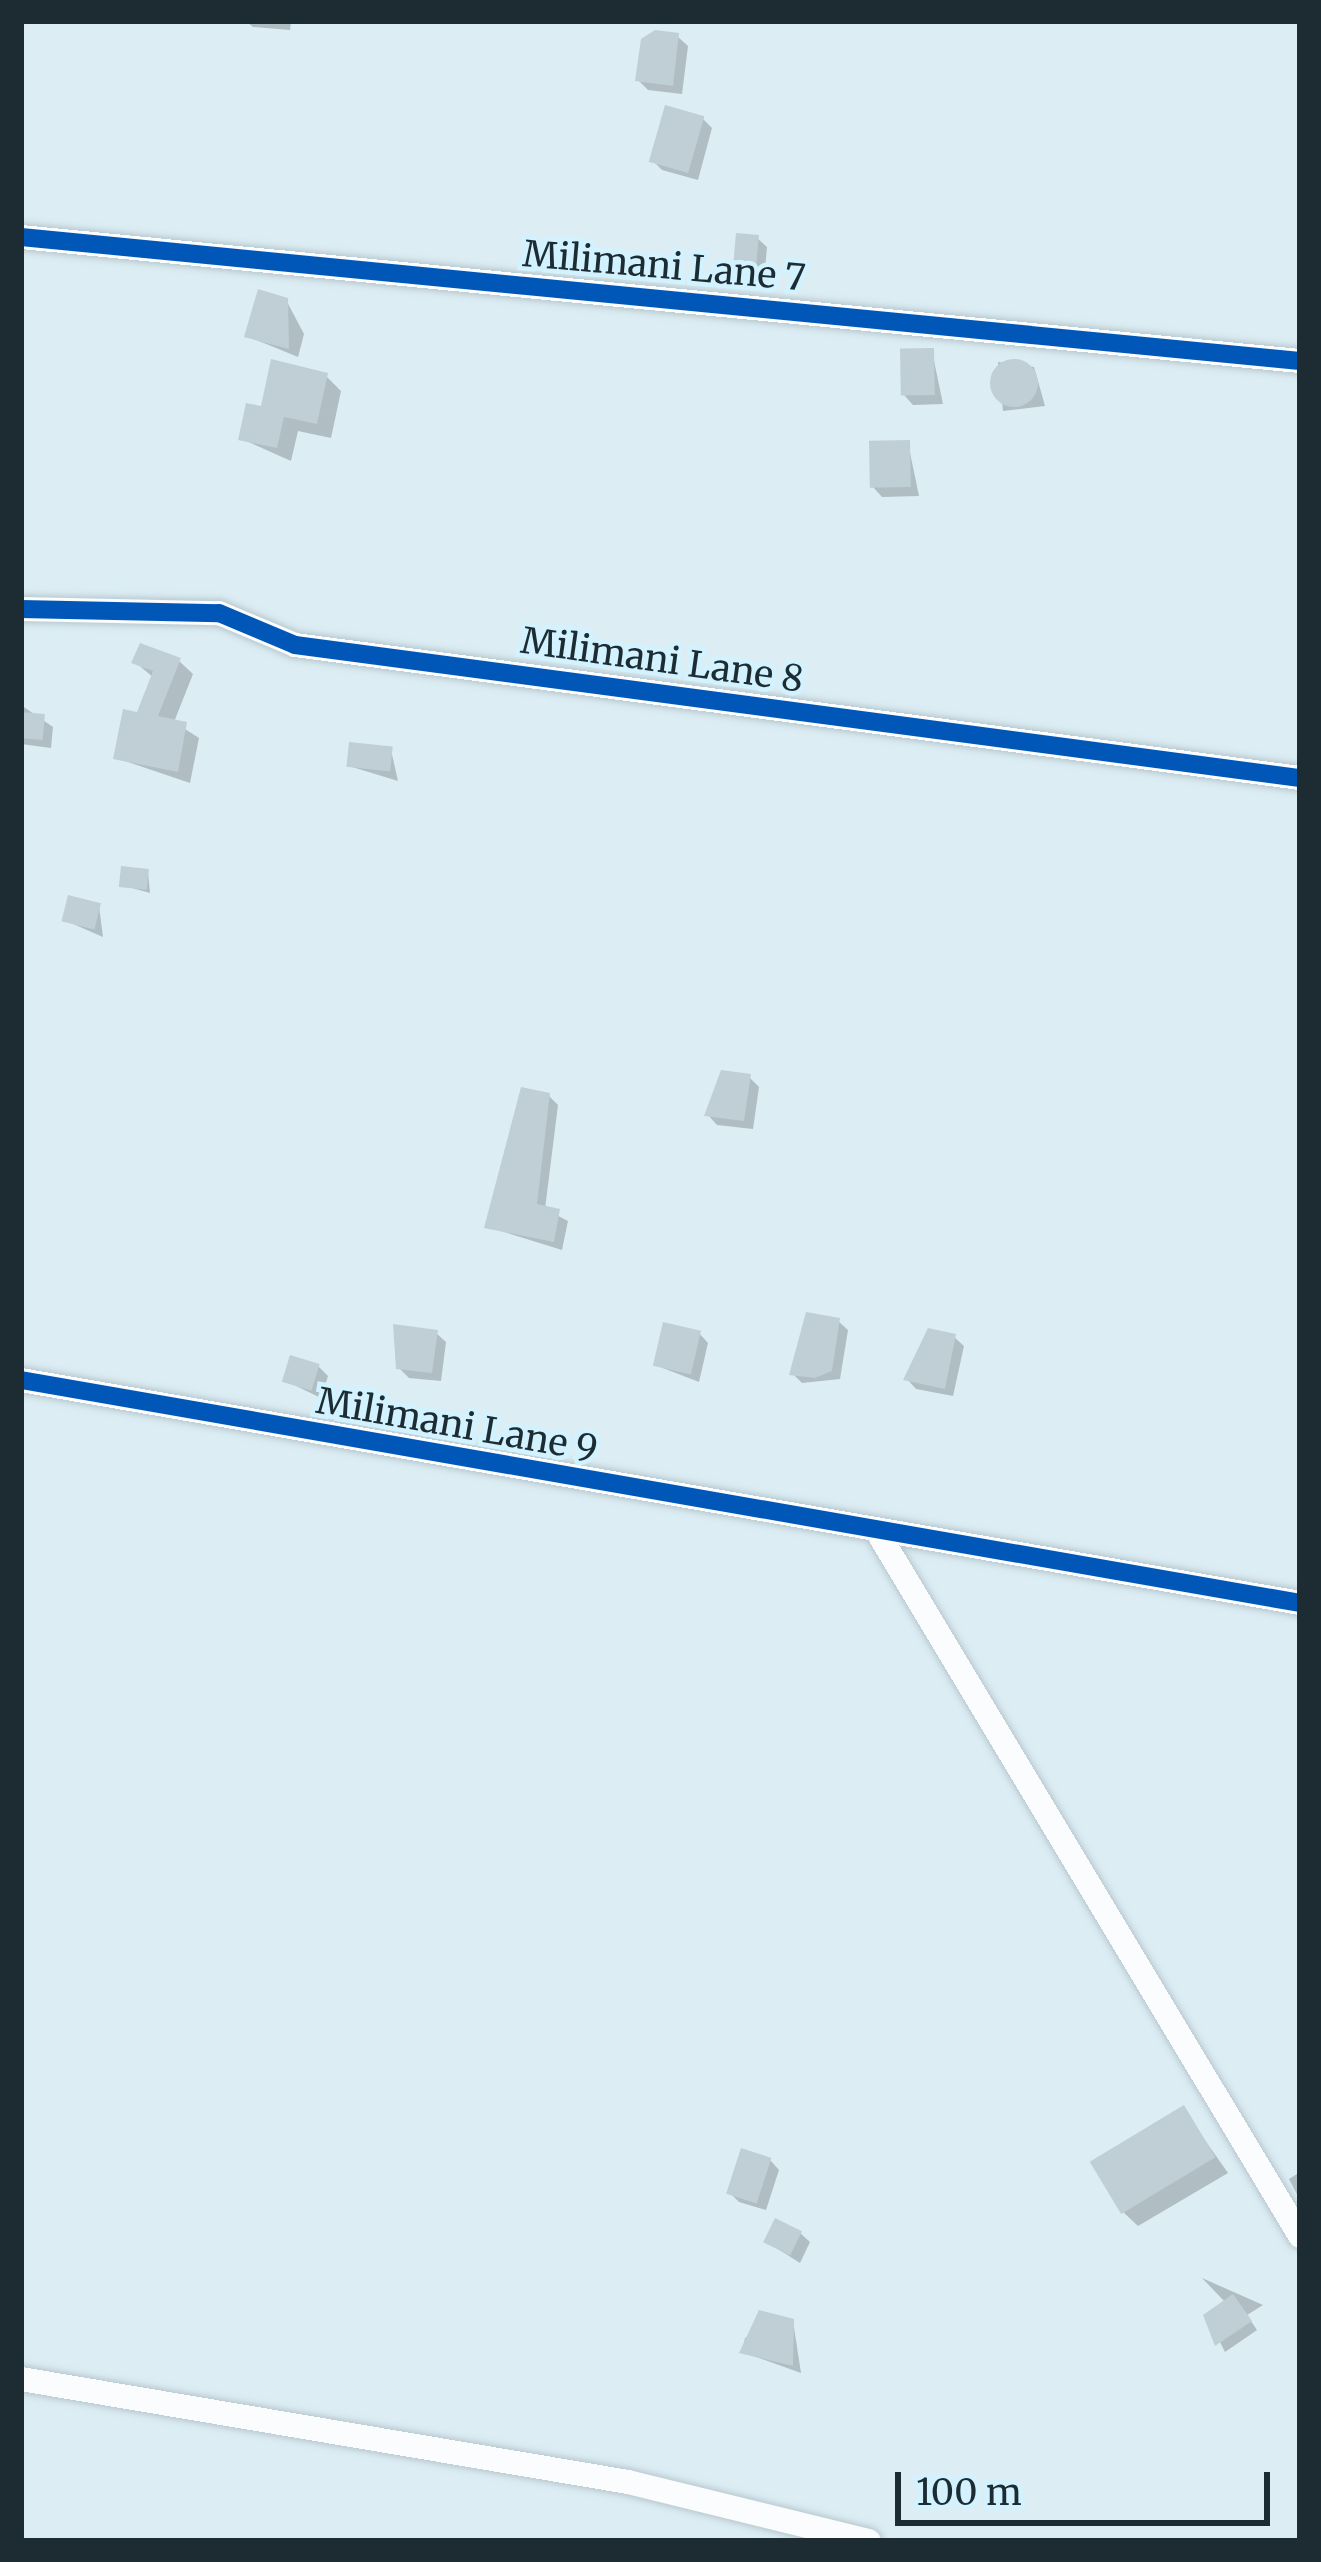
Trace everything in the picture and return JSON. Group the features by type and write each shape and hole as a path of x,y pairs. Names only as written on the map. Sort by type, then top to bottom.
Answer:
{"street":[{"name":"Milimani Lane 7","path":"21,237 1300,361"},
{"name":"Milimani Lane 8","path":"21,609 219,613 296,645 1300,778"},
{"name":"Milimani Lane 9","path":"21,1380 881,1538 1300,1603"},
{"path":"881,1538 1300,2236"},
{"path":"21,2379 628,2482 868,2541"}],"building":[{"path":"655,30 679,33 673,86 635,81 641,39"},
{"path":"665,105 704,116 688,173 649,162"},
{"path":"736,233 759,235 756,271 733,269"},
{"path":"258,289 288,298 289,349 244,337"},
{"path":"934,348 935,395 901,396 900,349"},
{"path":"271,359 328,373 317,424 284,417 277,448 238,440 246,403 261,406"},
{"path":"1014,359 1031,366 1038,383 1031,400 1014,407 997,400 990,383 997,366"},
{"path":"910,440 911,487 870,488 869,441"},
{"path":"140,643 181,658 158,716 187,722 178,772 113,759 123,709 137,712 153,671 131,663"},
{"path":"21,712 45,714 43,740 21,738"},
{"path":"349,742 393,747 390,771 346,767"},
{"path":"121,866 149,869 147,890 119,887"},
{"path":"68,895 101,903 94,929 61,921"},
{"path":"721,1070 751,1074 744,1121 704,1116"},
{"path":"521,1087 550,1093 537,1204 560,1209 554,1242 484,1228"},
{"path":"806,1312 840,1318 832,1371 815,1378 789,1375"},
{"path":"663,1322 701,1331 691,1375 653,1366"},
{"path":"393,1324 438,1330 432,1373 396,1369"},
{"path":"928,1328 956,1334 945,1389 903,1380"},
{"path":"290,1355 320,1364 311,1391 282,1382"},
{"path":"1184,2105 1215,2157 1121,2214 1090,2162"},
{"path":"741,2148 771,2158 757,2204 726,2194"},
{"path":"775,2218 802,2231 790,2255 763,2242"},
{"path":"1233,2294 1252,2321 1215,2346 1203,2315"},
{"path":"759,2310 794,2319 793,2366 739,2353"}],"cycle path":[{"path":"21,237 1300,361"},
{"path":"21,609 219,613 295,645 1300,778"},
{"path":"21,1380 1300,1603"}]}
